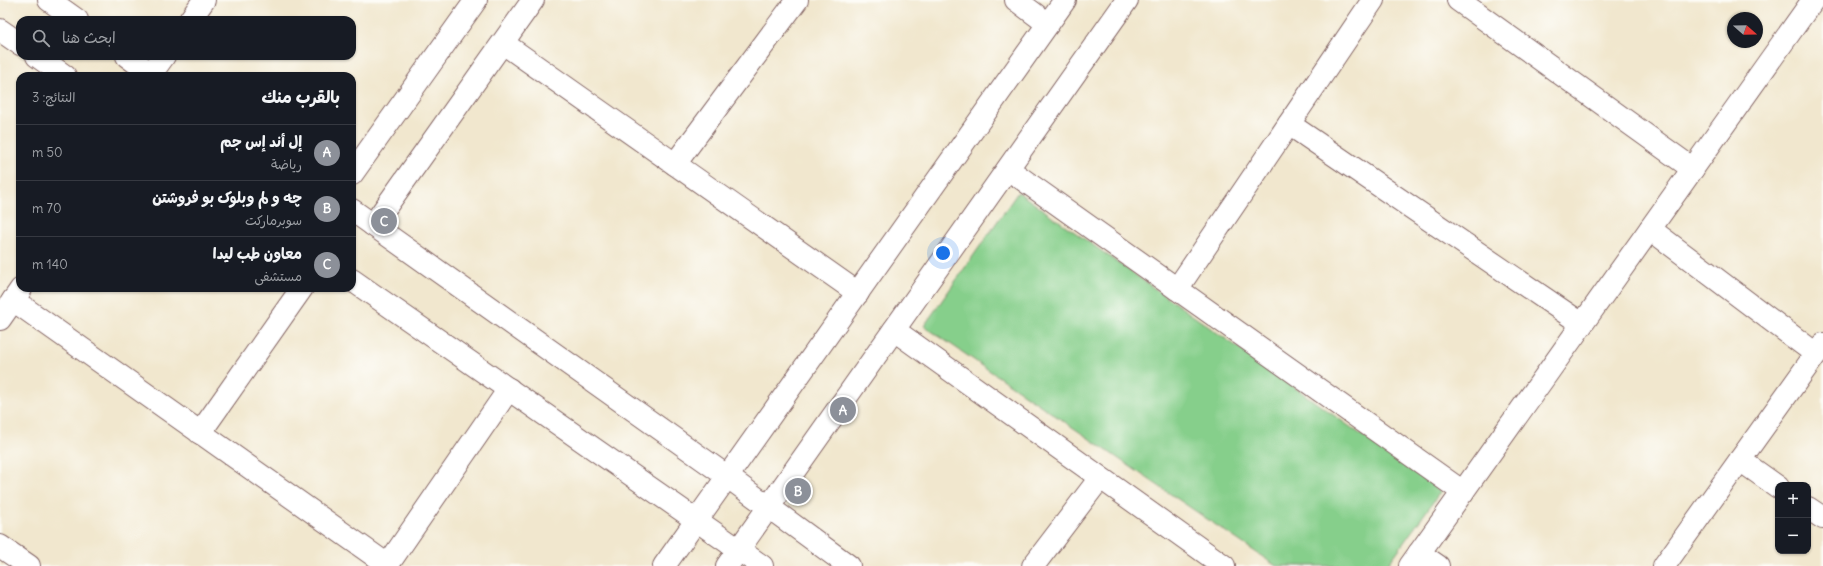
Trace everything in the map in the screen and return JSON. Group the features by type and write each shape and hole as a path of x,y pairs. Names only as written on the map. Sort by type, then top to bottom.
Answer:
{"street":[{"path":"49,0 71,16"},
{"path":"193,16 204,0"},
{"path":"356,168 476,0"},
{"path":"373,226 533,0"},
{"path":"675,164 797,0"},
{"path":"1016,0 1048,24"},
{"path":"664,566 1065,0"},
{"path":"733,558 1127,0"},
{"path":"1177,289 1373,0"},
{"path":"1458,0 1693,169"},
{"path":"1438,566 1415,559 1813,0"},
{"path":"1818,0 1823,3"},
{"path":"0,30 16,41"},
{"path":"503,43 858,293"},
{"path":"43,60 59,72"},
{"path":"132,60 149,72"},
{"path":"155,72 162,60"},
{"path":"1289,124 1582,324"},
{"path":"1008,169 1463,492"},
{"path":"356,213 728,477 849,566"},
{"path":"1650,229 1820,349 1664,566"},
{"path":"356,283 697,520 733,558 762,566"},
{"path":"200,433 299,292"},
{"path":"0,319 17,294 200,433 388,566 509,389"},
{"path":"894,330 1224,566"},
{"path":"1740,460 1775,485"},
{"path":"1033,566 1100,478"},
{"path":"1811,510 1823,518"},
{"path":"0,546 29,566"}],"green space":[{"path":"1018,192 1441,491 1387,566 1276,566 924,326"}],"place":[{"name":"معاون طب لیدا","path":"384,221"},
{"name":"إل أند إس جم","path":"843,410"},
{"name":"چه و لم وبلوک بو فروشتن","path":"798,491"}]}
